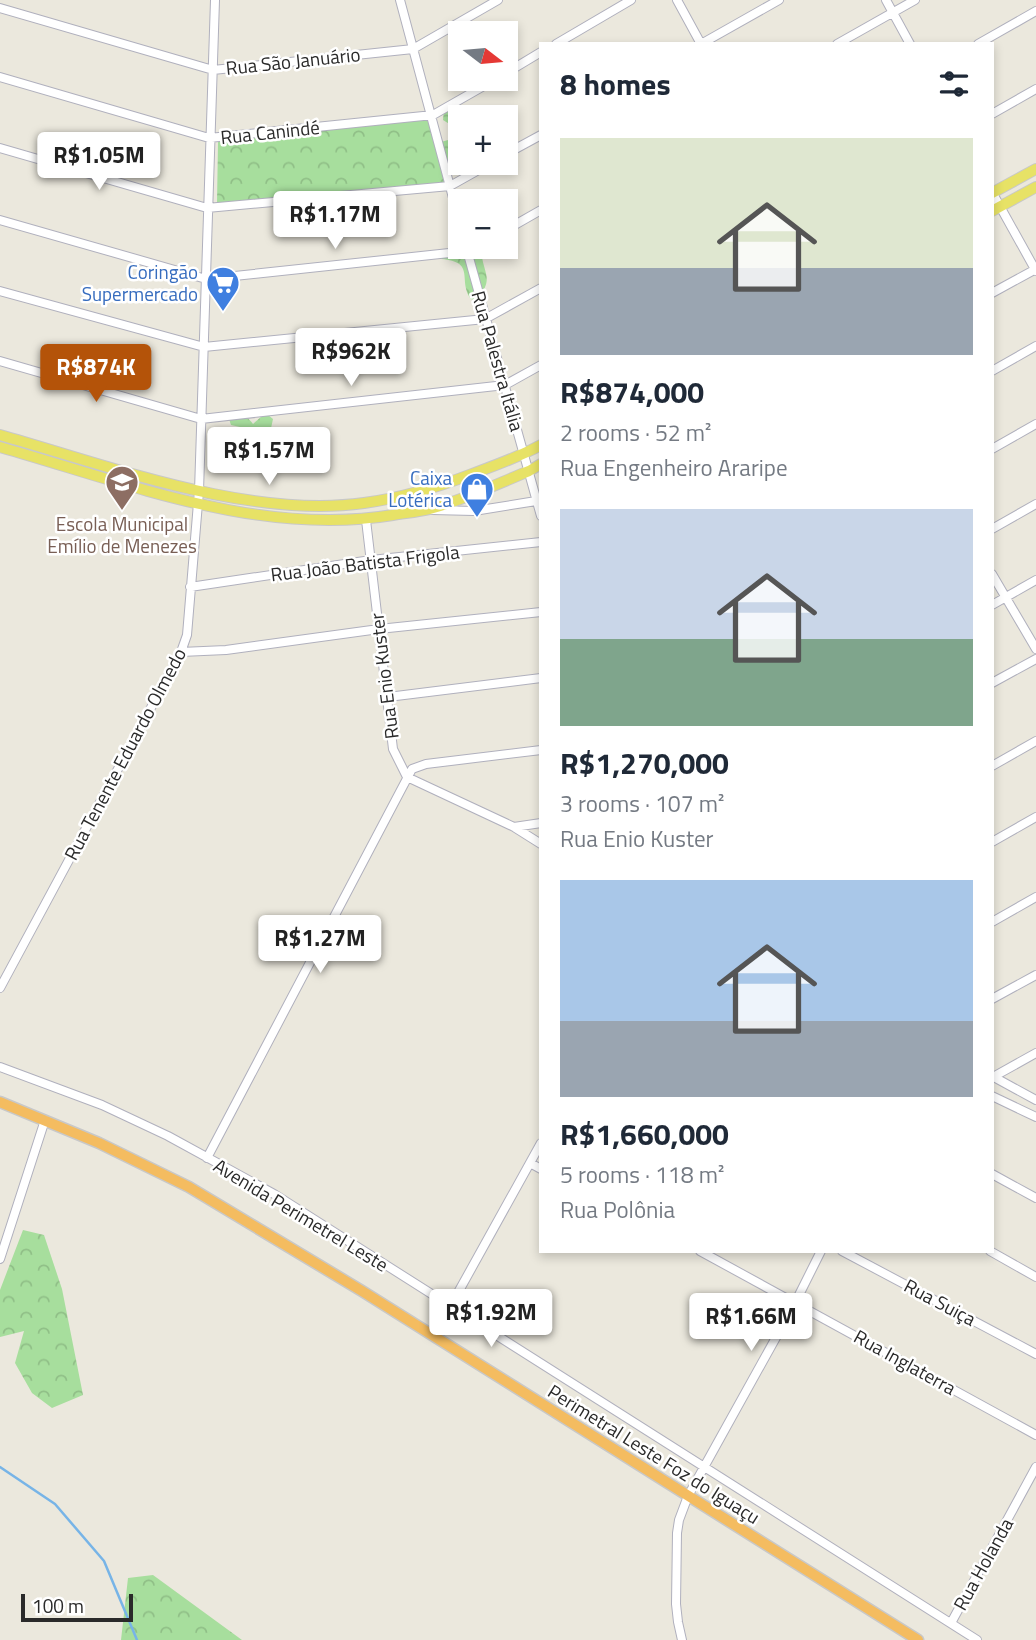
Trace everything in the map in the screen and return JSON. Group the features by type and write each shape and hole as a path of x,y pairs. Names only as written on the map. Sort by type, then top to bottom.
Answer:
{"highway":[{"name":"Perimetral Leste Foz do Iguaçu","path":"0,1102 99,1143 189,1186 362,1291 918,1640"}],"main road":[{"path":"994,191 1036,169"},
{"path":"996,208 1036,187"},
{"path":"0,435 198,491 290,504 324,505 365,503 445,484 539,445"},
{"path":"0,447 197,503 257,516 324,521 366,520 429,509 539,465"}],"street":[{"name":"Rua Tenente Eduardo Olmedo","path":"0,988 181,652 187,635 198,491 215,0"},
{"path":"400,0 451,189"},
{"name":"Rua São Januário","path":"0,4 213,70 413,49 498,0"},
{"path":"559,42 631,0"},
{"path":"677,0 700,42"},
{"path":"705,42 779,0"},
{"path":"886,0 910,42"},
{"path":"840,42 915,0"},
{"path":"982,42 1036,12"},
{"path":"518,66 539,53"},
{"name":"Rua Canindé","path":"0,77 209,138 433,115 475,91"},
{"path":"994,113 1036,89"},
{"path":"518,147 539,136"},
{"path":"0,148 207,208 450,186 470,175"},
{"path":"994,292 1036,270 996,208"},
{"path":"518,223 539,211"},
{"path":"0,220 205,279 448,251"},
{"name":"Rua Palestra Itália","path":"472,259 485,319 539,508"},
{"path":"0,290 204,347 485,319 539,289"},
{"path":"994,370 1036,346"},
{"path":"0,361 201,419 505,385 539,366"},
{"path":"994,448 1036,424"},
{"path":"429,509 474,511 537,500"},
{"path":"994,528 1036,504"},
{"name":"Rua Enio Kuster","path":"366,520 393,749 407,777"},
{"name":"Rua João Batista Frigola","path":"190,587 370,560 539,542"},
{"path":"994,578 1036,649"},
{"path":"994,604 1036,580"},
{"path":"181,652 226,650 379,629 539,612"},
{"path":"994,682 1036,659"},
{"path":"388,697 539,678"},
{"path":"994,765 1036,741"},
{"path":"207,1158 412,769 426,764 539,750"},
{"path":"407,777 514,827 539,843"},
{"path":"994,841 1036,817"},
{"path":"514,827 539,823"},
{"path":"994,921 1036,897"},
{"path":"994,998 1036,975"},
{"path":"994,1076 1036,1053"},
{"name":"Avenida Perimetrel Leste","path":"0,1067 102,1105 168,1136 274,1194 977,1640"},
{"path":"994,1078 1036,1100"},
{"path":"994,1097 1036,1117"},
{"path":"0,1259 45,1120"},
{"path":"450,1307 539,1147"},
{"path":"530,1163 539,1168"},
{"path":"994,1175 1036,1198"},
{"name":"Rua Inglaterra","path":"703,1253 794,1305 863,1338 1036,1435"},
{"path":"682,1640 676,1604 679,1520 688,1496 820,1253"},
{"name":"Rua Suiça","path":"846,1253 1036,1354"},
{"path":"994,1253 1036,1277"},
{"name":"Rua Holanda","path":"951,1623 1036,1467"}],"green space":[{"path":"448,108 448,123 443,120 444,110"},
{"path":"431,118 448,185 217,203 218,142"},
{"path":"448,140 448,164 442,151 441,142"},
{"path":"448,255 448,259 482,259 487,281 477,301 471,299 467,292 463,268 452,261 441,259"},
{"path":"268,415 273,419 270,433 264,435 257,430 247,431 245,449 238,444 240,427 231,425 229,419 243,417 253,424 262,416"},
{"path":"23,1230 44,1235 62,1289 83,1395 52,1408 32,1393 15,1363 24,1331 0,1337 0,1290"},
{"path":"153,1575 242,1640 121,1640 128,1578"}],"waterway":[{"path":"0,1467 55,1504 104,1561 137,1640"}],"place":[{"name":"Coringão Supermercado","path":"223,313"},
{"name":"Escola Municipal Emílio de Menezes","path":"122,512"},
{"name":"Caixa Lotérica","path":"477,519"}]}
